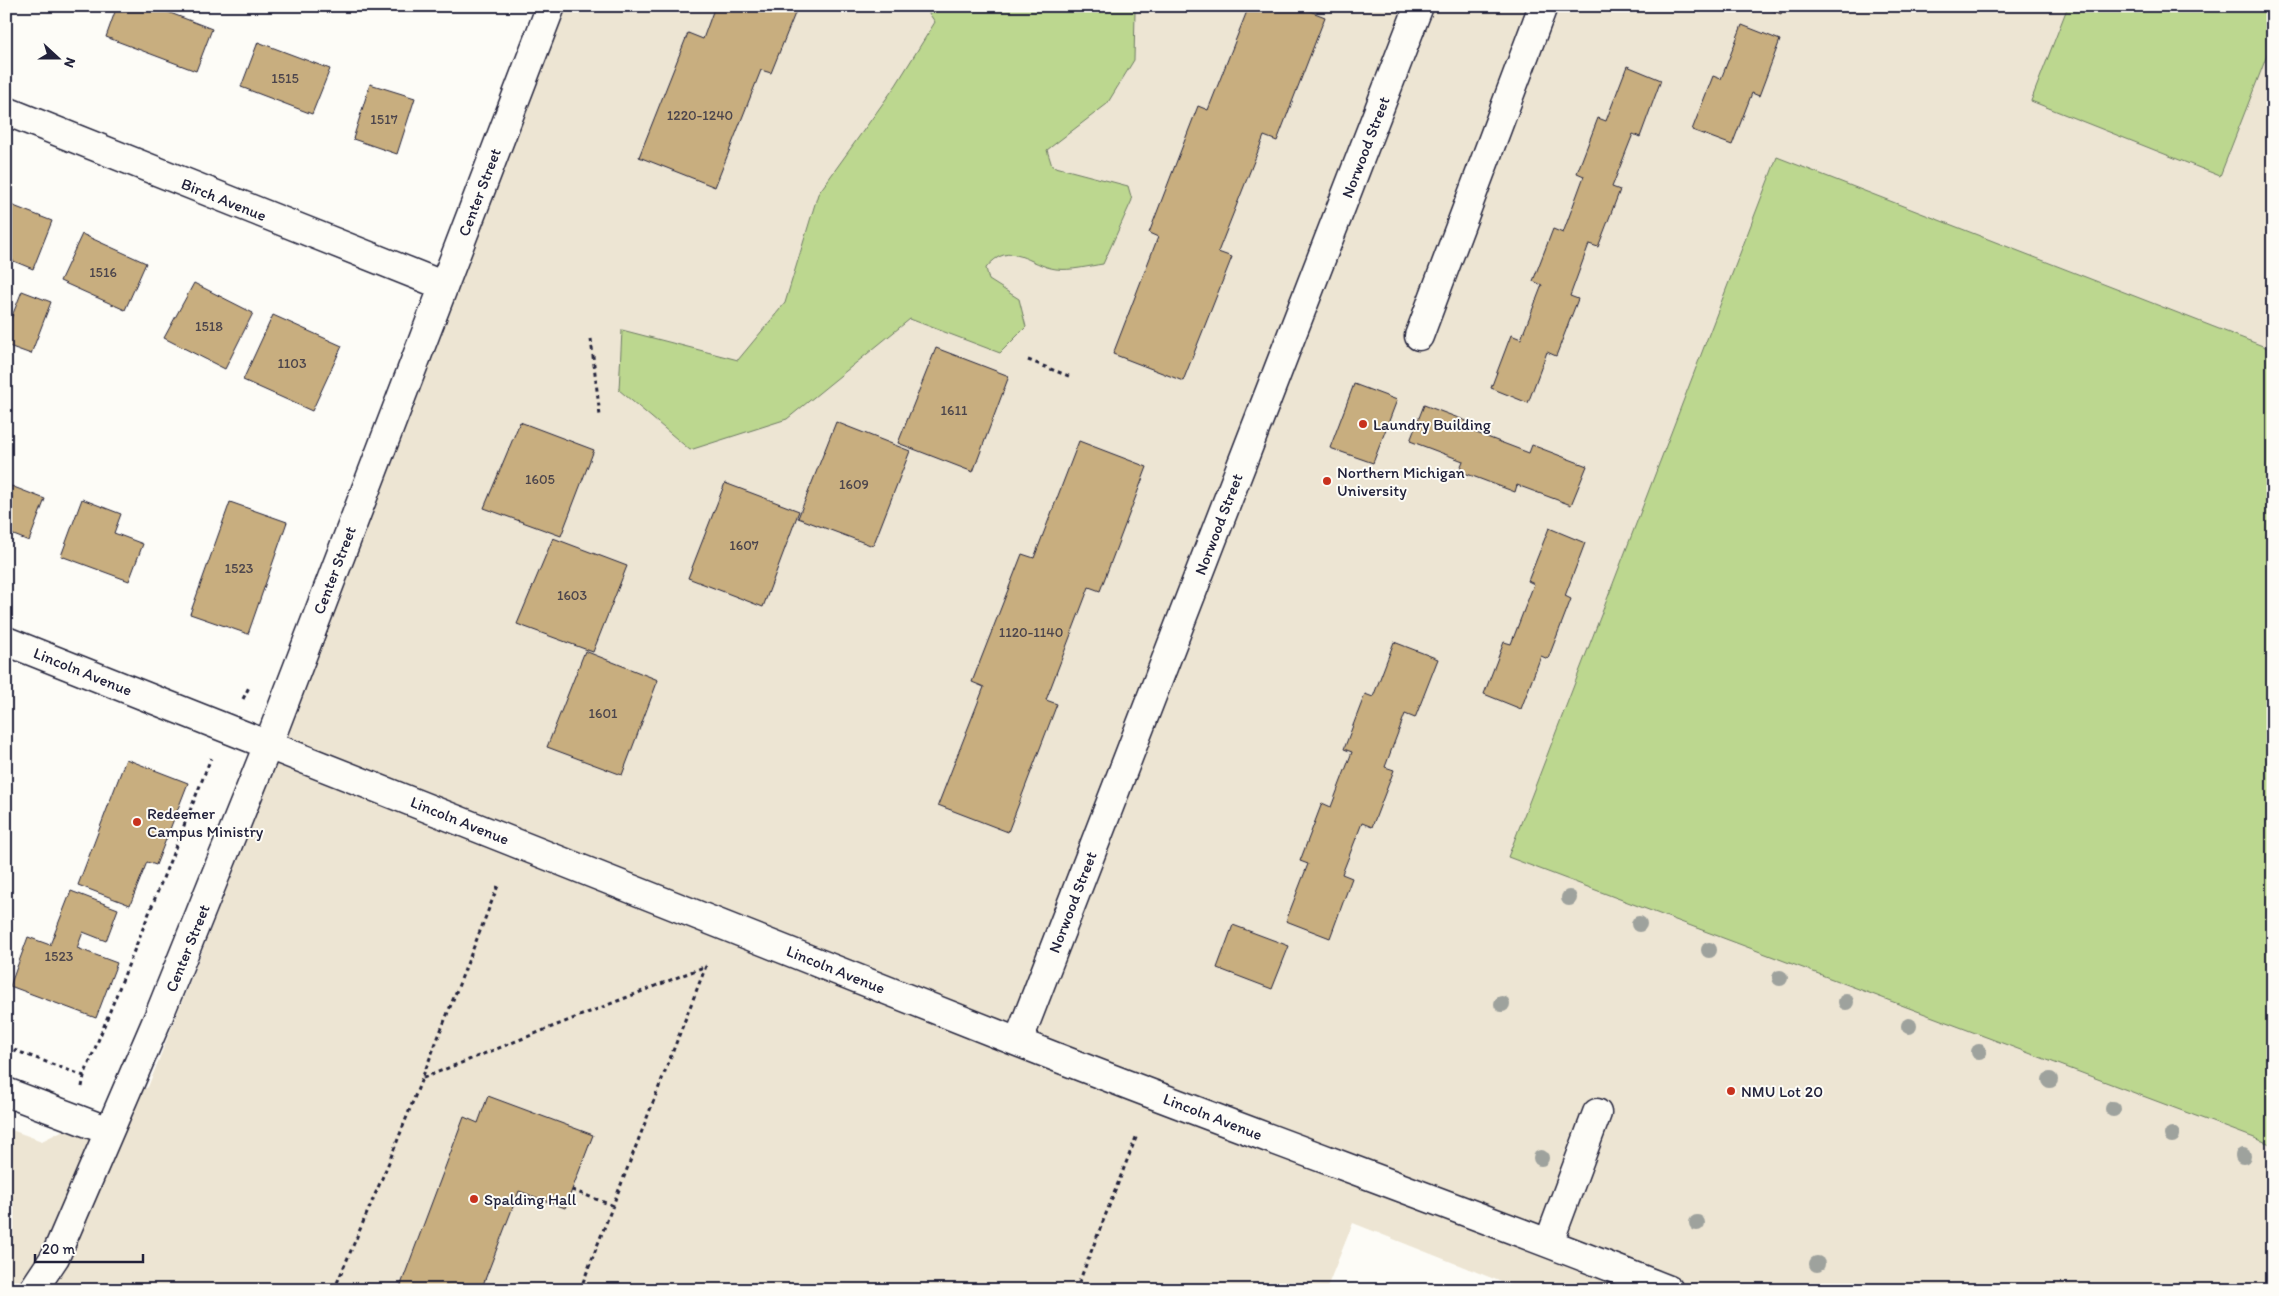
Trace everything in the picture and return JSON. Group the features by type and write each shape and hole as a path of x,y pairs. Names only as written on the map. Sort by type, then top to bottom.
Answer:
{"street":[{"name":"Center Street","path":"33,1290 55,1257 158,1018 268,744 442,286 551,6"},
{"name":"Norwood Street","path":"1018,1042 1419,6"},
{"path":"1419,336 1543,6"},
{"name":"Birch Avenue","path":"6,112 442,286"},
{"name":"Lincoln Avenue","path":"6,641 1018,1042 1549,1242 1669,1290"},
{"path":"6,1092 109,1131"},
{"path":"1549,1242 1597,1113"}],"path":[{"path":"590,339 600,416"},
{"path":"1028,360 1072,377"},
{"path":"77,1119 84,1076 207,766 250,685"},
{"path":"334,1290 423,1078 499,884"},
{"path":"423,1078 706,966 580,1290"},
{"path":"6,1047 84,1076"},
{"path":"1076,1290 1137,1135"},
{"path":"572,1190 614,1206"}],"shaded area":[{"name":"Northern Michigan University","path":"560,6 2273,6 2273,1290 1522,1290 1353,1223 1326,1290 6,1290 6,1128 42,1141 148,1087 296,714 468,247"}],"green space":[{"path":"924,6 1137,6 1135,12 1134,60 1107,104 1047,150 1052,166 1128,186 1132,200 1103,264 1074,269 1056,269 1020,256 1012,254 1003,255 995,259 986,268 989,280 1019,299 1026,327 1000,353 910,319 787,419 690,450 619,390 622,330 738,360 785,303 818,194 896,85 935,22"},
{"path":"2068,6 2273,6 2273,40 2220,176 2031,101"},
{"path":"1777,157 2273,350 2273,1145 1508,857"}],"building":[{"path":"117,6 152,6 212,29 196,71 106,37"},
{"path":"715,6 798,6 771,73 761,70 715,187 639,157 688,33 703,39"},
{"path":"1249,6 1297,6 1325,17 1277,141 1264,136 1218,252 1232,257 1183,381 1113,354 1158,237 1149,233 1198,106 1208,110"},
{"path":"1761,6 1784,6 1781,14"},
{"path":"1742,25 1780,40 1759,96 1752,93 1732,145 1692,130 1713,76 1721,79"},
{"path":"258,42 330,69 312,114 241,87"},
{"path":"1627,66 1661,80 1640,137 1633,134 1612,187 1620,190 1598,247 1589,244 1570,296 1578,299 1556,356 1547,352 1528,403 1491,388 1511,335 1521,339 1542,285 1533,281 1553,229 1563,233 1584,176 1577,173 1598,118 1606,121"},
{"path":"370,84 415,98 397,154 353,139"},
{"path":"6,203 52,221 33,269 6,258"},
{"path":"82,234 146,263 125,310 60,281"},
{"path":"194,283 253,313 225,369 164,338"},
{"path":"22,291 51,302 31,354 6,345 6,331"},
{"path":"273,315 342,346 312,411 243,380"},
{"path":"936,348 1009,376 973,472 898,443"},
{"name":"Laundry Building","path":"1354,384 1397,400 1373,463 1330,448"},
{"path":"1424,405 1477,425 1474,432 1529,453 1532,445 1587,466 1571,505 1517,485 1515,492 1459,471 1463,461 1410,441"},
{"path":"520,422 594,450 561,536 484,508"},
{"path":"836,422 910,451 873,546 798,518"},
{"path":"1079,441 1147,467 1100,591 1089,587 1046,700 1057,704 1008,832 938,805 984,687 972,682 1022,554 1034,558"},
{"path":"725,483 799,511 763,607 688,578"},
{"path":"6,484 45,499 29,541 6,532"},
{"path":"82,499 121,514 114,533 143,544 129,581 61,556"},
{"path":"230,502 287,522 248,634 190,614"},
{"path":"1549,528 1585,543 1565,596 1571,599 1548,659 1541,656 1521,709 1484,694 1504,642 1511,644 1534,584 1528,581"},
{"path":"553,538 627,566 593,652 517,624"},
{"path":"1394,642 1438,659 1415,718 1405,714 1385,767 1394,770 1372,827 1362,823 1342,874 1352,878 1330,938 1286,921 1308,864 1300,861 1322,803 1331,807 1352,752 1344,749 1365,694 1373,697"},
{"path":"585,651 658,680 622,775 547,747"},
{"name":"Redeemer Campus Ministry","path":"126,759 188,783 156,865 147,862 130,905 78,885"},
{"path":"71,891 118,909 106,941 83,932 77,948 117,963 96,1018 10,986 28,937 50,945"},
{"path":"1233,925 1289,946 1272,989 1217,968"},
{"name":"Spalding Hall","path":"488,1096 593,1135 565,1208 519,1191 481,1290 399,1290 464,1117 478,1123"}],"place":[{"name":"Laundry Building","path":"1363,424"},
{"name":"Northern Michigan University","path":"1327,481"},
{"name":"Redeemer Campus Ministry","path":"137,822"},
{"name":"NMU Lot 20","path":"1731,1091"},
{"name":"Spalding Hall","path":"474,1199"}]}
